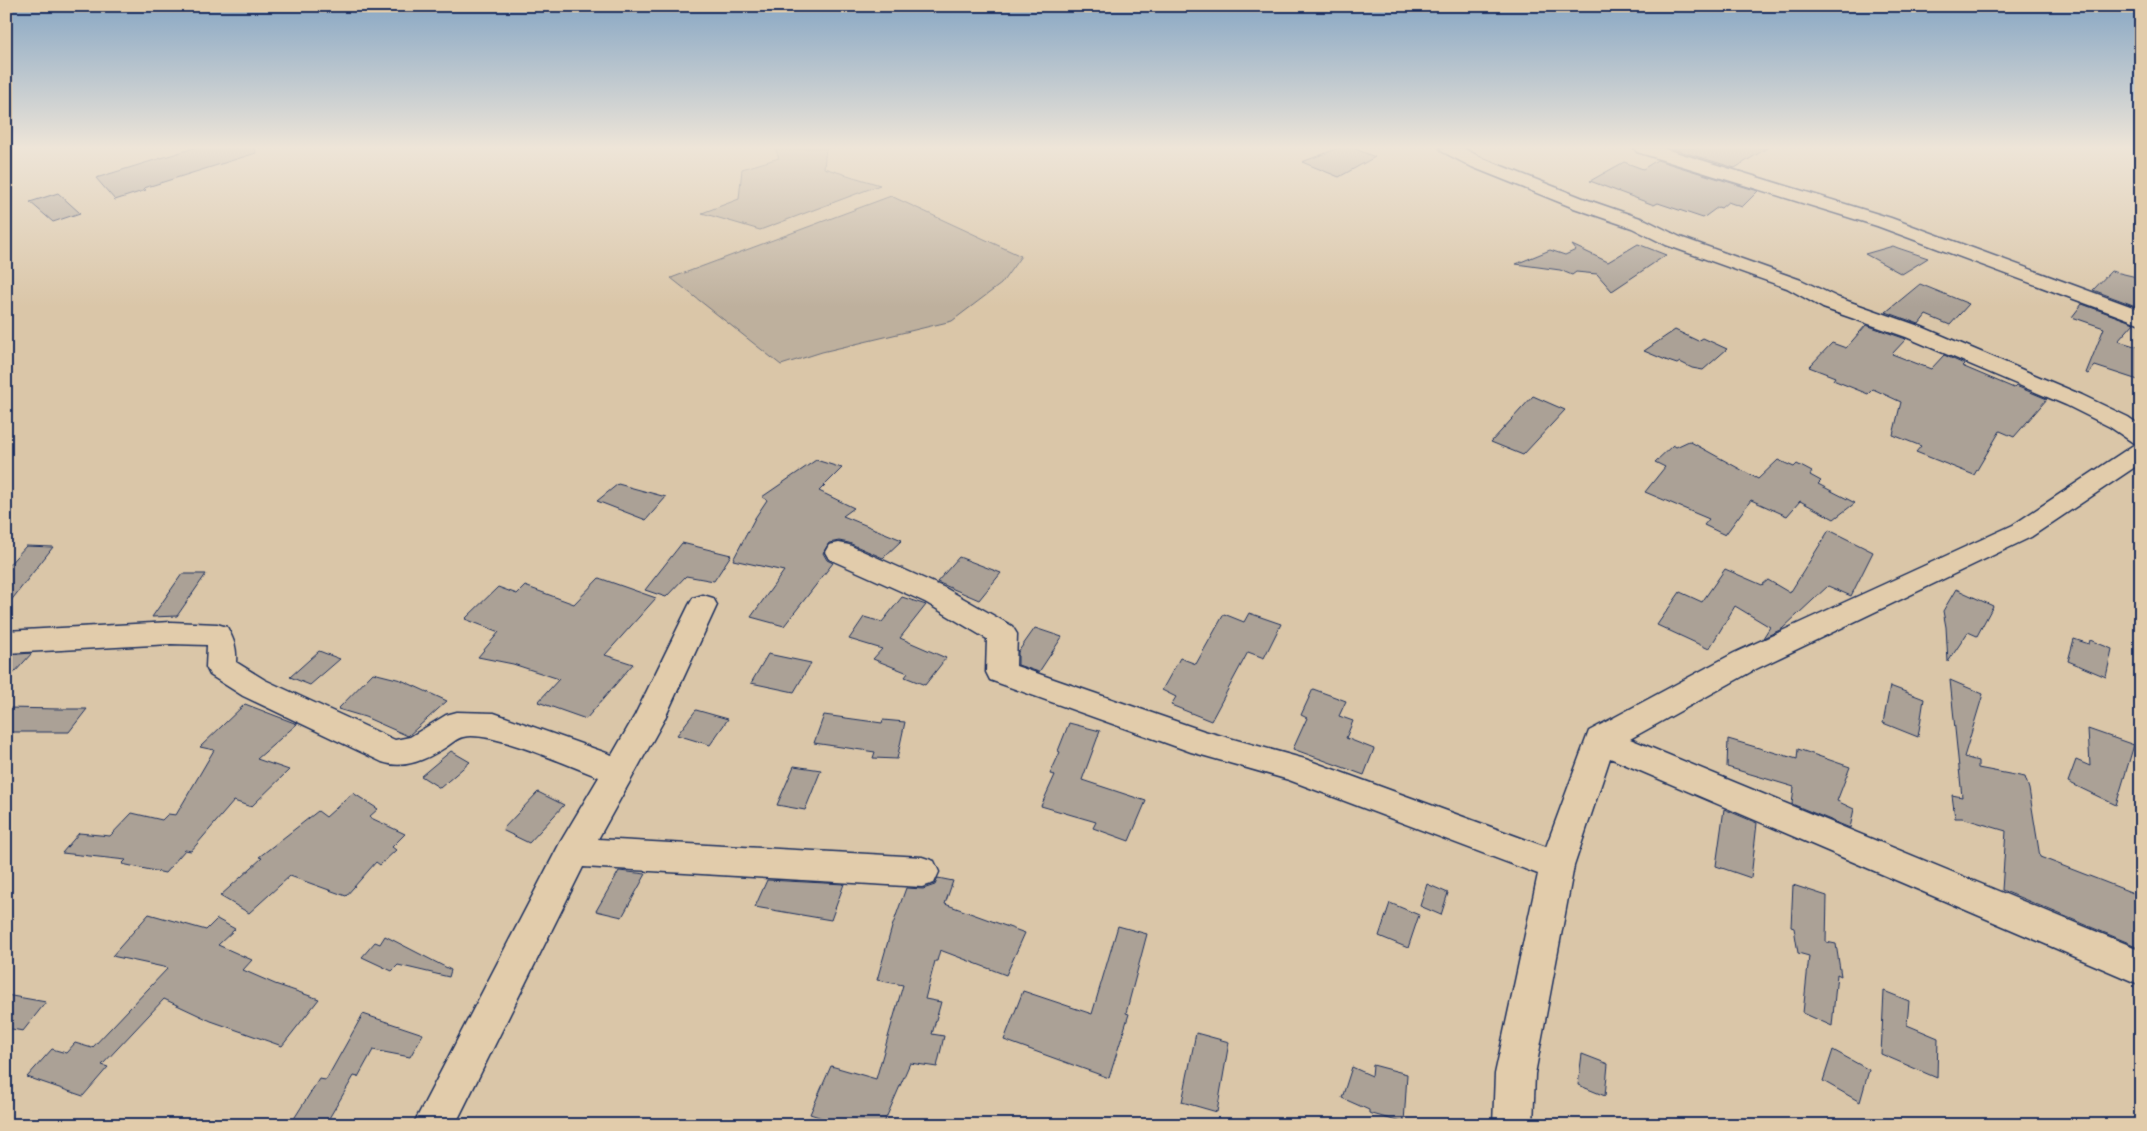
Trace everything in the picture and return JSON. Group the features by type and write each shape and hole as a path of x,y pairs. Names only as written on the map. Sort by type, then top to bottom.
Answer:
{"street":[{"path":"1573,201 1639,224 1673,241 1794,284 1831,303 1914,332 2074,400 2120,422 2141,437"},
{"path":"1815,201 1884,222 2141,318"},
{"path":"1513,1125 1516,1074 1557,866 1600,740 1745,662 2022,531 2141,451"},
{"path":"839,552 935,595 1002,634 1001,672 1202,743 1294,768 1557,866"},
{"path":"433,1125 573,852 648,720 703,605"},
{"path":"6,642 171,633 217,635 222,646 222,667 254,688 392,753 417,749 457,724 494,725 619,771"},
{"path":"1600,740 2141,968"},
{"path":"573,852 922,872"}],"shaded area":[{"path":"734,201 838,201 760,230 702,213"},
{"path":"878,201 901,201 1021,256 1001,284 952,321 822,352 781,365 671,278"}],"building":[{"path":"67,201 80,213 53,222 30,202"},
{"path":"1643,201 1748,201 1742,207 1728,202 1703,218 1658,203 1654,205"},
{"path":"1638,244 1666,255 1612,291 1597,274 1576,272 1572,275 1560,270 1516,264 1550,250 1565,255 1576,250 1572,245 1608,262"},
{"path":"1893,246 1928,258 1902,274 1865,254"},
{"path":"2111,271 2141,278 2141,308 2093,290"},
{"path":"1920,284 1969,304 1950,325 1926,315 1919,324 1886,312"},
{"path":"2082,304 2134,323 2118,341 2141,348 2141,381 2095,366 2088,374 2086,373 2104,328 2072,317"},
{"path":"1866,325 1906,339 1892,354 1931,369 1944,355 1964,364 1962,366 2014,388 2016,386 2047,399 2014,437 2000,431 1974,475 1916,452 1921,446 1893,435 1901,402 1873,389 1868,394 1833,380 1835,377 1809,367 1832,343 1846,348"},
{"path":"1675,330 1698,341 1703,338 1727,349 1703,370 1692,368 1680,362 1677,364 1644,351"},
{"path":"1533,396 1565,410 1523,455 1491,442"},
{"path":"1689,441 1758,479 1778,460 1794,467 1797,464 1812,472 1810,475 1821,481 1818,484 1855,503 1834,519 1800,501 1787,516 1751,500 1725,535 1704,525 1709,519 1645,492 1665,467 1655,462 1673,445 1676,447"},
{"path":"816,460 842,468 819,491 854,508 843,516 902,540 883,558 849,543 839,541 829,543 823,553 827,560 833,563 784,626 751,617 784,571 733,560 755,518 767,500 762,497"},
{"path":"618,484 666,497 646,520 597,501"},
{"path":"1829,530 1873,552 1851,596 1828,586 1782,629 1763,638 1770,627 1735,606 1709,649 1657,625 1680,592 1702,602 1725,569 1762,585 1768,580 1790,593"},
{"path":"682,543 731,555 714,581 686,576 666,597 645,590"},
{"path":"26,546 53,547 6,607 6,568"},
{"path":"959,557 1001,573 979,600 937,582"},
{"path":"182,574 206,574 177,616 152,617"},
{"path":"599,578 656,598 605,655 633,664 586,719 538,702 559,679 513,664 478,657 499,632 465,619 498,587 517,594 525,586 574,604"},
{"path":"1956,589 1993,606 1977,636 1968,632 1948,662 1943,611"},
{"path":"902,597 926,605 900,638 946,658 925,685 905,677 908,673 873,659 882,649 849,639 864,617 882,622"},
{"path":"1249,613 1281,624 1264,658 1248,652 1211,721 1171,705 1176,697 1162,690 1180,658 1196,664 1224,614 1244,622"},
{"path":"1035,628 1062,637 1039,672 1018,665 1018,652"},
{"path":"2074,639 2089,644 2090,640 2112,649 2106,677 2068,661"},
{"path":"319,651 340,659 310,685 290,677"},
{"path":"32,653 6,682 6,655"},
{"path":"768,654 811,663 794,692 751,683"},
{"path":"373,673 401,680 447,701 408,736 365,717 338,709"},
{"path":"1950,680 1983,694 1964,757 1978,761 1978,768 2025,777 2029,789 2040,857 2141,896 2141,948 2002,890 2006,831 1962,818 1955,818 1952,795 1962,797"},
{"path":"1890,686 1924,699 1918,737 1883,723"},
{"path":"1313,689 1346,701 1339,716 1353,721 1346,738 1374,749 1364,775 1293,749 1307,718 1301,715"},
{"path":"245,704 297,724 257,759 289,770 251,807 234,801 191,851 185,850 165,873 122,864 126,860 62,853 79,833 110,836 132,813 162,820 168,814 176,815 214,750 200,747"},
{"path":"6,708 87,709 69,732 6,732"},
{"path":"696,710 728,719 710,745 677,735"},
{"path":"824,715 882,723 883,720 905,722 897,759 873,758 875,752 814,743"},
{"path":"1069,723 1100,731 1082,780 1146,801 1129,841 1093,828 1096,822 1041,806 1055,775 1050,774 1060,752 1058,751"},
{"path":"2088,729 2134,745 2116,805 2068,782 2076,760 2090,766"},
{"path":"1728,739 1797,759 1798,749 1850,767 1837,801 1854,809 1850,828 1792,804 1794,787 1727,767"},
{"path":"451,751 470,762 440,788 421,776"},
{"path":"794,766 821,770 805,810 777,805"},
{"path":"538,792 564,805 529,843 502,830"},
{"path":"353,793 378,809 369,817 405,834 392,847 396,850 380,865 376,862 346,896 290,876 249,913 220,896 262,858 259,857 318,811 326,817"},
{"path":"1724,809 1757,823 1751,878 1716,866"},
{"path":"619,871 646,874 622,917 596,911"},
{"path":"938,878 953,881 945,904 1025,933 1006,975 940,950 937,961 935,961 925,999 941,1002 932,1034 944,1036 937,1067 910,1063 883,1125 844,1125 810,1114 831,1066 876,1079 903,985 877,980 892,927 906,888 923,889 935,885"},
{"path":"767,880 844,884 831,920 755,907"},
{"path":"1427,884 1448,893 1441,915 1420,906"},
{"path":"1793,885 1827,896 1826,942 1836,944 1841,976 1837,974 1832,1026 1803,1013 1809,956 1798,953 1794,928 1791,927"},
{"path":"1390,903 1419,915 1408,948 1379,936"},
{"path":"149,914 206,930 217,919 235,929 218,945 252,960 243,970 275,984 319,999 282,1046 211,1021 164,999 102,1065 108,1067 83,1096 27,1077 52,1049 66,1053 75,1043 92,1048 168,968 112,956"},
{"path":"1118,926 1147,934 1126,1013 1129,1014 1109,1078 1004,1040 1023,991 1092,1014"},
{"path":"385,936 451,970 449,977 398,965 392,971 362,957 375,942 380,944"},
{"path":"1884,991 1909,1001 1907,1025 1938,1038 1937,1078 1881,1054"},
{"path":"6,995 46,1002 23,1031 6,1028"},
{"path":"363,1014 423,1034 410,1057 373,1050 358,1077 354,1076 325,1125 290,1125 319,1079 326,1080"},
{"path":"1196,1033 1229,1042 1217,1112 1182,1102"},
{"path":"1833,1050 1869,1070 1860,1102 1823,1081"},
{"path":"1582,1054 1608,1064 1605,1096 1578,1085"},
{"path":"1373,1065 1407,1074 1404,1123 1369,1113 1369,1110 1342,1098 1352,1067 1372,1076"}]}
